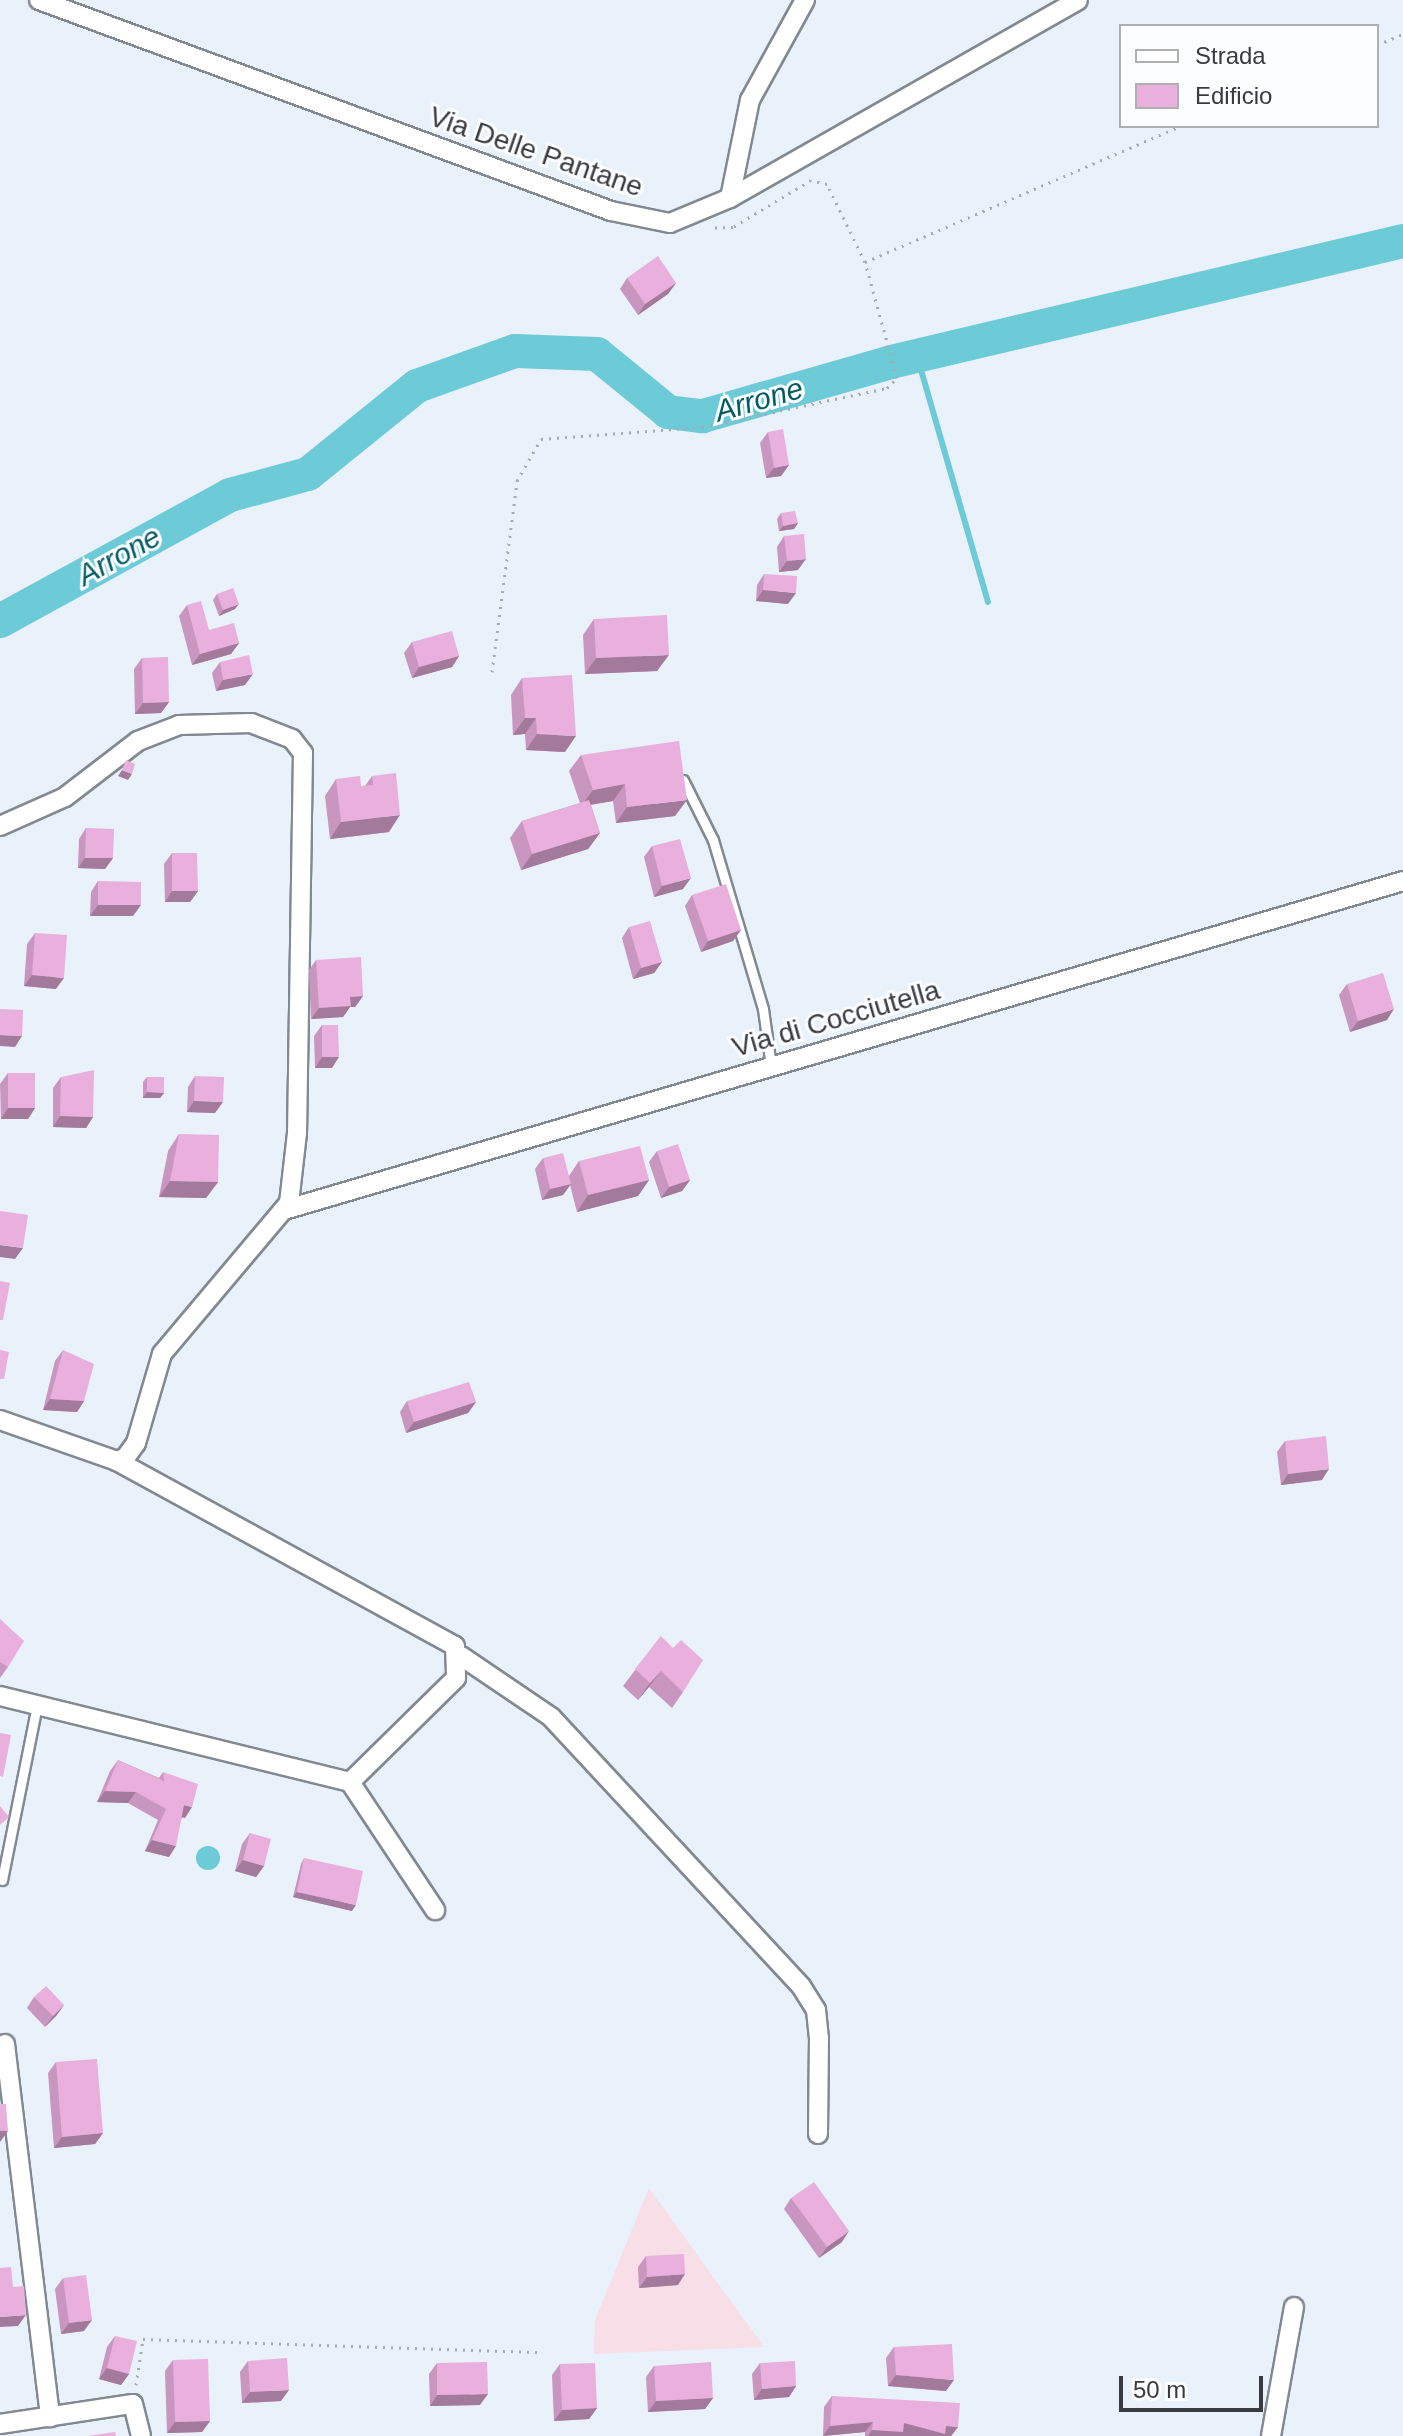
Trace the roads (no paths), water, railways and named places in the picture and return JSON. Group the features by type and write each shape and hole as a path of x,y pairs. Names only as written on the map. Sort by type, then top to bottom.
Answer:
{"street":[{"name":"Via Delle Pantane","path":"39,0 611,211 677,222 730,198"},
{"path":"730,198 750,100 805,0"},
{"path":"730,198 1078,0"},
{"path":"0,826 65,797 124,749 179,725 236,720 298,743 305,763 297,1133 293,1189 284,1210 162,1354 136,1443 117,1461"},
{"name":"Via di Cocciutella","path":"284,1210 1403,881"},
{"path":"0,1420 117,1461 444,1637 461,1656 551,1717 801,1986 816,2010 818,2134"},
{"path":"350,1782 440,1697 456,1678 461,1656"},
{"path":"0,1696 350,1782 435,1910"},
{"path":"5,2044 50,2417"},
{"path":"1271,2436 1294,2307"},
{"path":"10,2427 50,2417 133,2404 141,2436"}],"lane":[{"path":"683,780 721,865 763,1009 771,1067"},
{"path":"2,1880 37,1705"}],"water":[{"path":"208,1846 217,1849 220,1858 217,1867 208,1870 199,1867 196,1858 199,1849"}],"waterway":[{"name":"Arrone","path":"0,621 230,495 308,474 417,386 515,351 597,354 668,412 703,416 891,362 1403,241"},
{"path":"917,356 988,602"}]}
